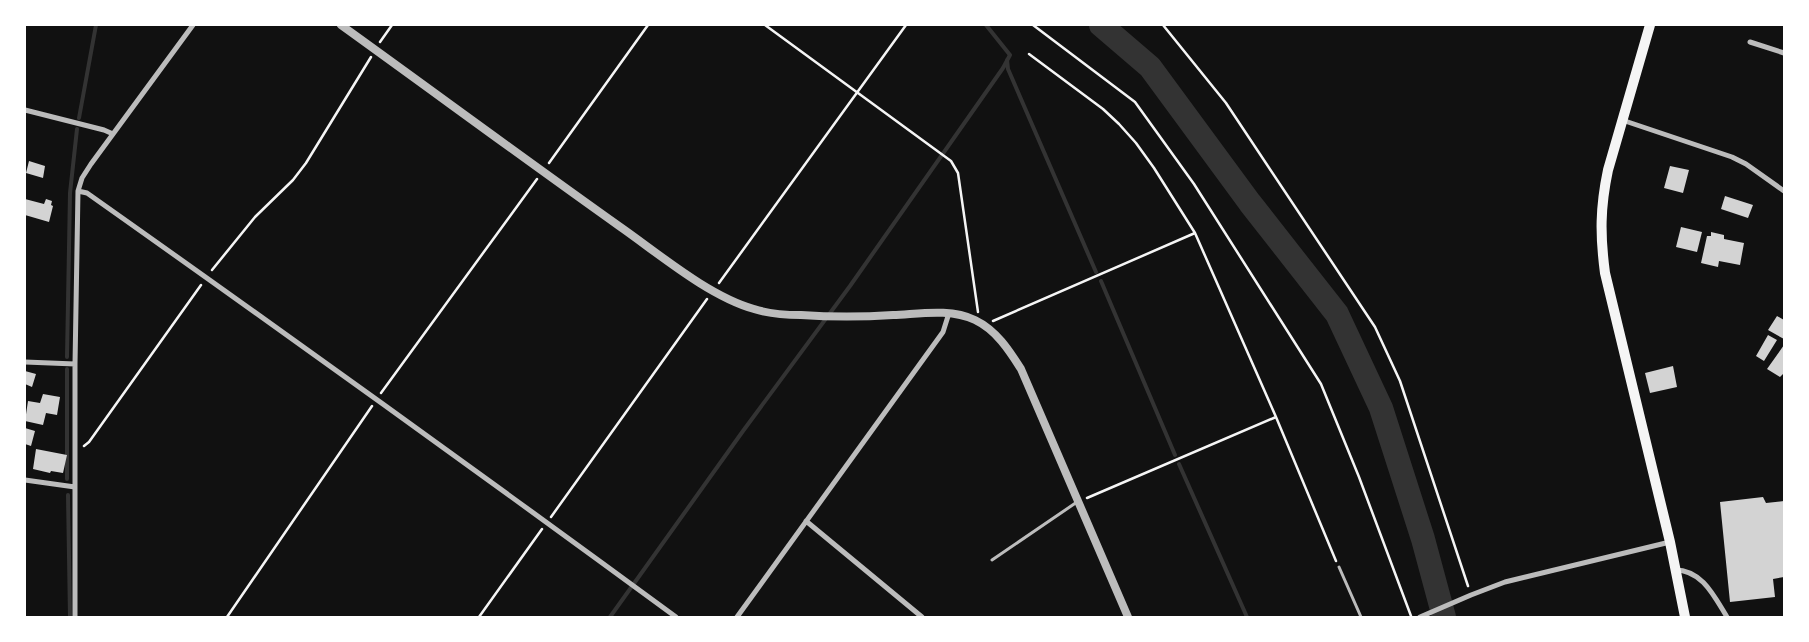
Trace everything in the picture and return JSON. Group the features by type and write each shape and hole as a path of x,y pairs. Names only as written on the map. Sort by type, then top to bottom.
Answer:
{"highway":[{"path":"1650,25 1622,120 1603,194 1601,238 1605,273 1670,542 1674,570 1685,617"}],"street":[{"path":"76,617 75,364 78,192 82,178 91,164 193,25"},
{"path":"341,25 542,172 713,291 735,302 754,310 774,314 822,316 949,313 975,320 987,328 1003,343 1021,369 1128,617"},
{"path":"1750,42 1784,53"},
{"path":"25,110 113,134"},
{"path":"1622,120 1732,157 1746,164 1784,191"},
{"path":"78,192 87,193 206,277 676,617"},
{"path":"737,617 944,332 949,313"},
{"path":"25,362 75,364"},
{"path":"25,480 75,487"},
{"path":"806,521 922,617"},
{"path":"1420,617 1469,595 1523,577 1670,542"},
{"path":"1674,570 1685,570 1699,577 1727,617"}],"lane":[{"path":"992,560 1077,502"},
{"path":"1339,567 1361,617"}],"path":[{"path":"76,449 83,447 89,442 206,277 255,217 293,180 306,163 392,25"},
{"path":"228,617 376,400 648,25"},
{"path":"765,25 952,160 958,173 978,311 975,320"},
{"path":"479,617 906,25"},
{"path":"1033,25 1135,102 1194,184 1320,384 1359,477 1412,617"},
{"path":"1164,25 1226,103 1375,327 1400,381 1469,595"},
{"path":"1029,54 1104,109 1119,124 1154,168 1195,233 1276,417 1339,567"},
{"path":"987,328 996,318 1195,233"},
{"path":"1077,502 1276,417"}],"building":[{"path":"29,161 45,166 43,178 26,173"},
{"path":"1670,166 1689,170 1683,193 1664,188"},
{"path":"1725,196 1753,205 1748,218 1721,209"},
{"path":"25,199 44,204 46,199 52,201 51,205 53,206 49,222 25,215"},
{"path":"1681,227 1702,232 1697,252 1676,247"},
{"path":"1711,232 1724,235 1724,239 1744,243 1740,265 1719,261 1718,267 1701,263 1707,236 1711,236"},
{"path":"1777,316 1784,320 1784,339 1768,330"},
{"path":"1768,335 1777,340 1764,361 1756,356"},
{"path":"1784,345 1784,373 1780,377 1767,369"},
{"path":"1673,366 1677,387 1650,393 1645,373"},
{"path":"25,371 36,374 32,387 25,384"},
{"path":"43,394 60,397 57,415 46,413 43,425 25,421 28,401 40,403"},
{"path":"25,428 35,431 31,446 25,444"},
{"path":"36,449 67,455 63,473 51,471 50,473 33,469"},
{"path":"1763,497 1766,503 1784,501 1784,577 1773,579 1775,597 1730,602 1720,502"}],"waterway":[{"path":"79,118 96,25"},
{"path":"610,617 743,431 850,286 1003,68 1010,55 986,25"},
{"path":"1101,25 1150,67 1250,203 1337,314 1381,408 1423,539 1444,617"},
{"path":"1007,60 1008,69 1096,272"},
{"path":"67,357 70,193 77,129"},
{"path":"1101,281 1175,455"},
{"path":"67,369 67,479"},
{"path":"1179,464 1247,617"},
{"path":"68,495 70,617"}]}
